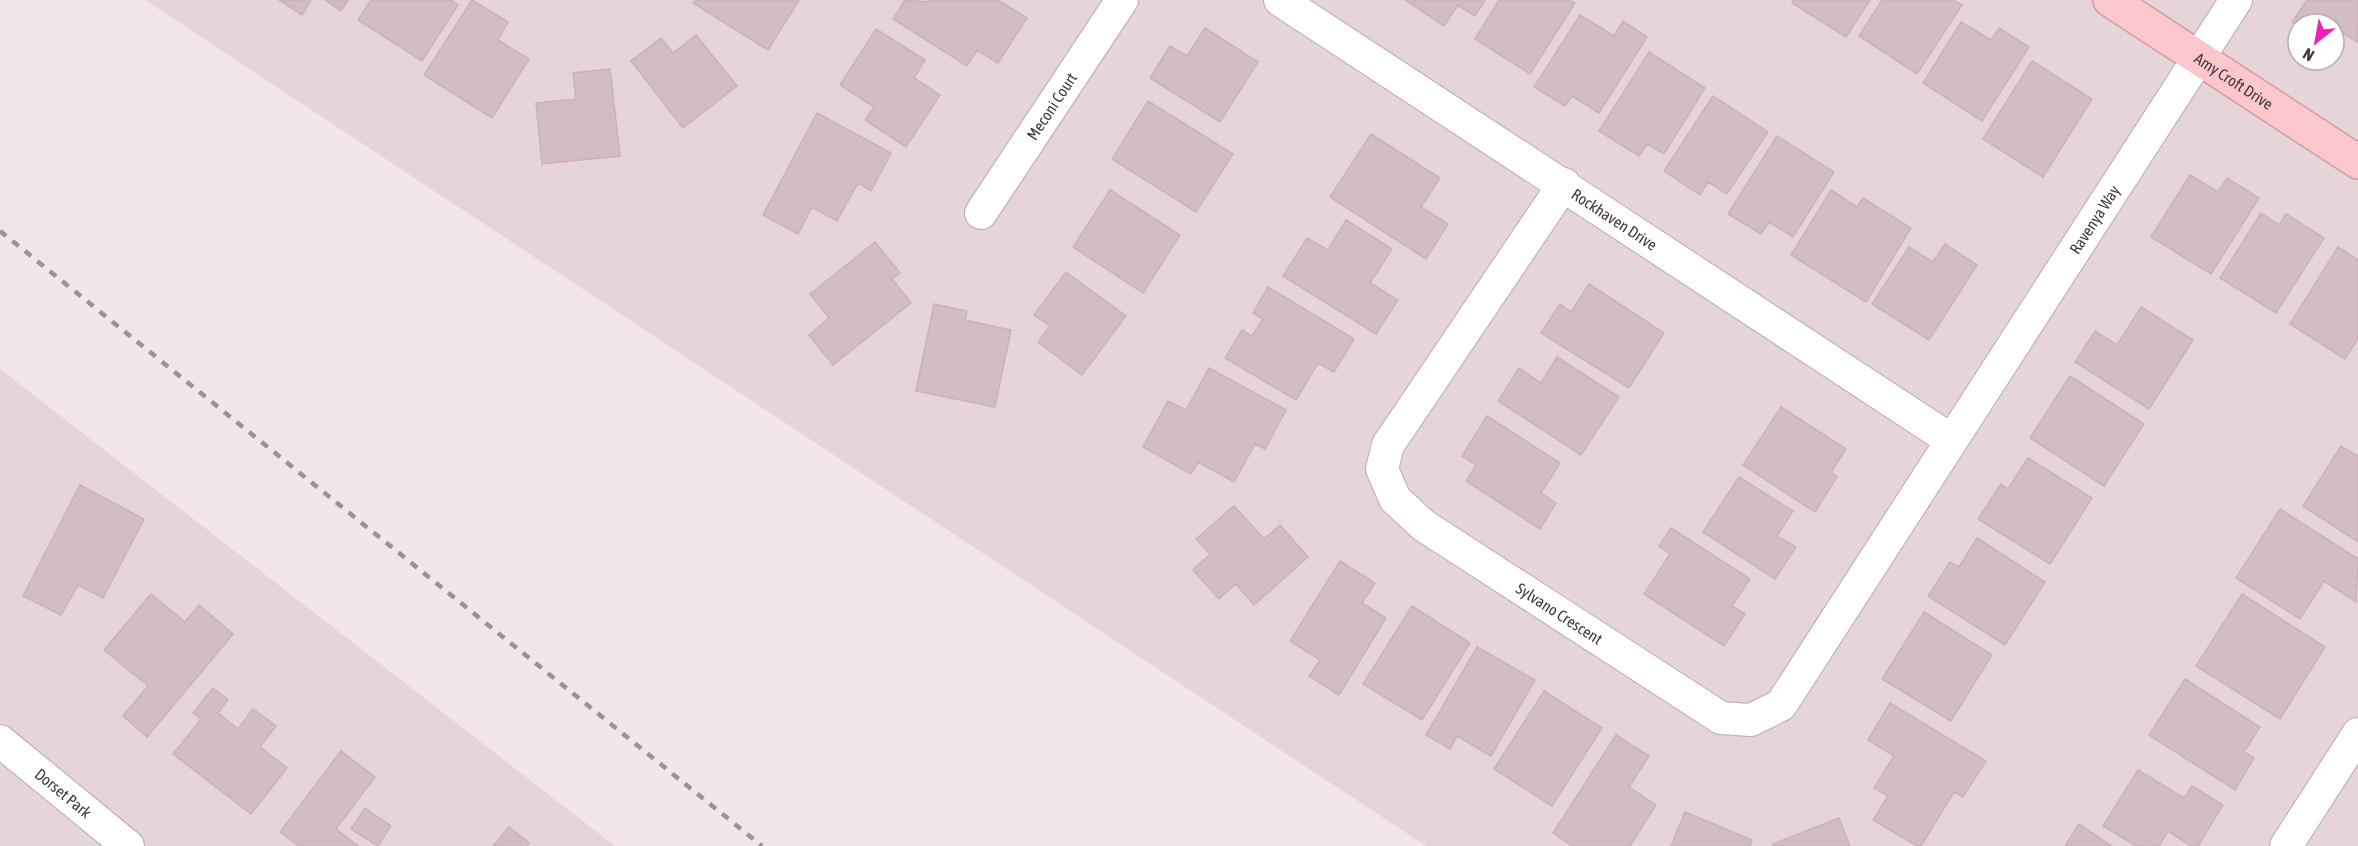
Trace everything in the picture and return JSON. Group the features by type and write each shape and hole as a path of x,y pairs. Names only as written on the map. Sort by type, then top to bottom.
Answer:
{"street":[{"name":"Meconi Court","path":"981,213 1122,0"},
{"name":"Rockhaven Drive","path":"1280,0 1564,184 1951,440"},
{"name":"Amy Croft Drive","path":"2110,0 2358,162"},
{"name":"Ravenya Way","path":"1951,440 2236,0"},
{"name":"Sylvano Crescent","path":"1564,184 1388,445 1382,469 1395,499 1424,525 1468,555 1721,718 1750,720 1781,705 1951,440"},
{"path":"2286,846 2358,734"},
{"name":"Dorset Park","path":"0,741 128,846"}],"shaded area":[{"path":"145,0 2358,0 2358,846 1426,846"},
{"path":"0,369 615,846 0,846"}],"building":[{"path":"279,0 311,0 302,15"},
{"path":"325,0 348,0 341,11"},
{"path":"371,0 451,0 458,5 422,61 358,20"},
{"path":"472,0 508,22 498,40 529,59 492,118 424,75"},
{"path":"695,0 799,0 768,50 693,3"},
{"path":"905,0 926,2 927,0 998,0 1027,18 998,63 977,50 967,66 893,19"},
{"path":"1405,0 1485,0 1475,16 1458,5 1444,26"},
{"path":"1499,0 1569,0 1575,3 1530,74 1475,39"},
{"path":"1793,0 1870,0 1846,37 1792,3"},
{"path":"1882,0 1953,0 1962,5 1917,74 1859,36"},
{"path":"2307,0 2358,0 2357,42 2346,35 2346,12 2299,12"},
{"path":"1580,15 1614,36 1623,21 1647,37 1599,113 1572,96 1565,106 1534,87"},
{"path":"1961,22 1991,40 1999,28 2029,47 1982,121 1923,83"},
{"path":"1205,28 1258,62 1220,122 1150,78 1170,46 1187,56"},
{"path":"876,29 925,60 914,78 940,95 906,147 865,120 874,107 840,85"},
{"path":"696,35 737,86 683,128 631,61 661,38 673,53"},
{"path":"1649,52 1705,88 1664,154 1647,144 1639,156 1599,131"},
{"path":"2032,61 2092,99 2043,177 1983,139"},
{"path":"610,69 620,156 542,164 536,103 576,99 573,73"},
{"path":"1713,96 1768,132 1727,194 1708,182 1700,195 1664,171"},
{"path":"1148,101 1233,154 1196,212 1112,159"},
{"path":"817,113 891,153 871,191 858,183 837,221 812,207 798,234 763,215"},
{"path":"1371,134 1440,178 1421,207 1448,224 1426,259 1330,197"},
{"path":"1777,136 1834,172 1793,237 1769,222 1761,234 1728,214"},
{"path":"2190,175 2218,192 2227,178 2259,198 2211,274 2151,237"},
{"path":"1110,190 1180,235 1143,293 1073,247"},
{"path":"1831,190 1857,207 1863,198 1911,228 1866,302 1791,255"},
{"path":"2261,213 2279,225 2286,214 2324,238 2276,313 2220,278"},
{"path":"1346,220 1392,249 1370,283 1398,300 1376,334 1283,276 1307,238 1328,250"},
{"path":"875,242 900,273 892,279 911,303 833,365 809,335 829,318 810,294"},
{"path":"1945,244 1977,265 1929,340 1872,304 1909,247 1933,262"},
{"path":"2338,247 2358,260 2358,338 2345,359 2290,324"},
{"path":"1066,272 1126,316 1082,375 1038,342 1050,326 1034,315"},
{"path":"1589,284 1664,333 1629,388 1541,333 1560,304 1571,312"},
{"path":"1268,287 1354,339 1334,372 1318,363 1296,400 1225,358 1242,330 1252,336 1263,319 1253,313"},
{"path":"934,304 967,311 965,320 1011,330 995,407 916,391"},
{"path":"2141,307 2193,340 2149,409 2075,362 2095,331 2117,345"},
{"path":"1557,357 1619,397 1581,455 1498,401 1519,368 1541,383"},
{"path":"1209,368 1286,410 1265,449 1255,444 1234,482 1198,462 1191,474 1143,447 1168,401 1186,410"},
{"path":"2070,376 2144,424 2104,486 2030,438"},
{"path":"1781,407 1846,449 1831,472 1837,477 1815,512 1743,465"},
{"path":"1487,416 1560,463 1541,493 1556,503 1540,529 1466,481 1476,465 1462,456"},
{"path":"2341,446 2358,456 2358,542 2303,506"},
{"path":"2028,458 2092,498 2050,564 1978,519 2001,484 2008,489"},
{"path":"1739,477 1793,511 1777,536 1796,547 1775,579 1703,532"},
{"path":"80,485 144,519 103,598 78,585 61,615 23,596"},
{"path":"1234,506 1264,539 1280,525 1308,557 1254,605 1236,584 1219,599 1193,570 1210,554 1196,539"},
{"path":"2280,509 2358,559 2356,602 2324,581 2300,619 2236,578"},
{"path":"1671,528 1750,579 1732,606 1745,614 1724,646 1644,594 1670,554 1659,546"},
{"path":"1977,538 2045,582 2005,645 1928,596 1950,562 1959,567"},
{"path":"1340,561 1375,583 1362,603 1386,618 1339,695 1309,676 1320,660 1290,641"},
{"path":"151,594 185,622 199,605 233,634 147,737 123,716 148,686 104,650"},
{"path":"2242,594 2325,647 2280,719 2196,666"},
{"path":"1412,606 1470,643 1422,720 1363,684"},
{"path":"1924,612 1992,655 1951,721 1882,679"},
{"path":"1477,647 1535,680 1491,756 1457,736 1450,749 1426,735"},
{"path":"2185,679 2260,727 2244,752 2254,758 2235,790 2149,735"},
{"path":"213,688 228,700 218,713 238,729 253,709 276,726 260,747 287,768 251,814 173,754 201,719 193,713"},
{"path":"1544,691 1602,728 1552,806 1494,769"},
{"path":"1890,703 1986,761 1963,797 1954,792 1921,846 1917,846 1873,820 1888,796 1874,788 1894,756 1868,740"},
{"path":"1616,735 1649,756 1629,787 1656,805 1630,846 1572,846 1553,833"},
{"path":"341,751 375,777 336,829 358,846 299,846 280,832"},
{"path":"2138,770 2184,798 2192,786 2223,805 2198,846 2191,846 2168,831 2159,846 2136,846 2103,826"},
{"path":"365,808 391,826 378,846 351,829"},
{"path":"1685,812 1752,840 1750,846 1671,846"},
{"path":"1839,818 1850,846 1773,846 1773,844"},
{"path":"2079,824 2112,846 2065,846"},
{"path":"509,827 529,843 527,846 493,846"}],"railway":[{"path":"0,231 762,846"}]}
